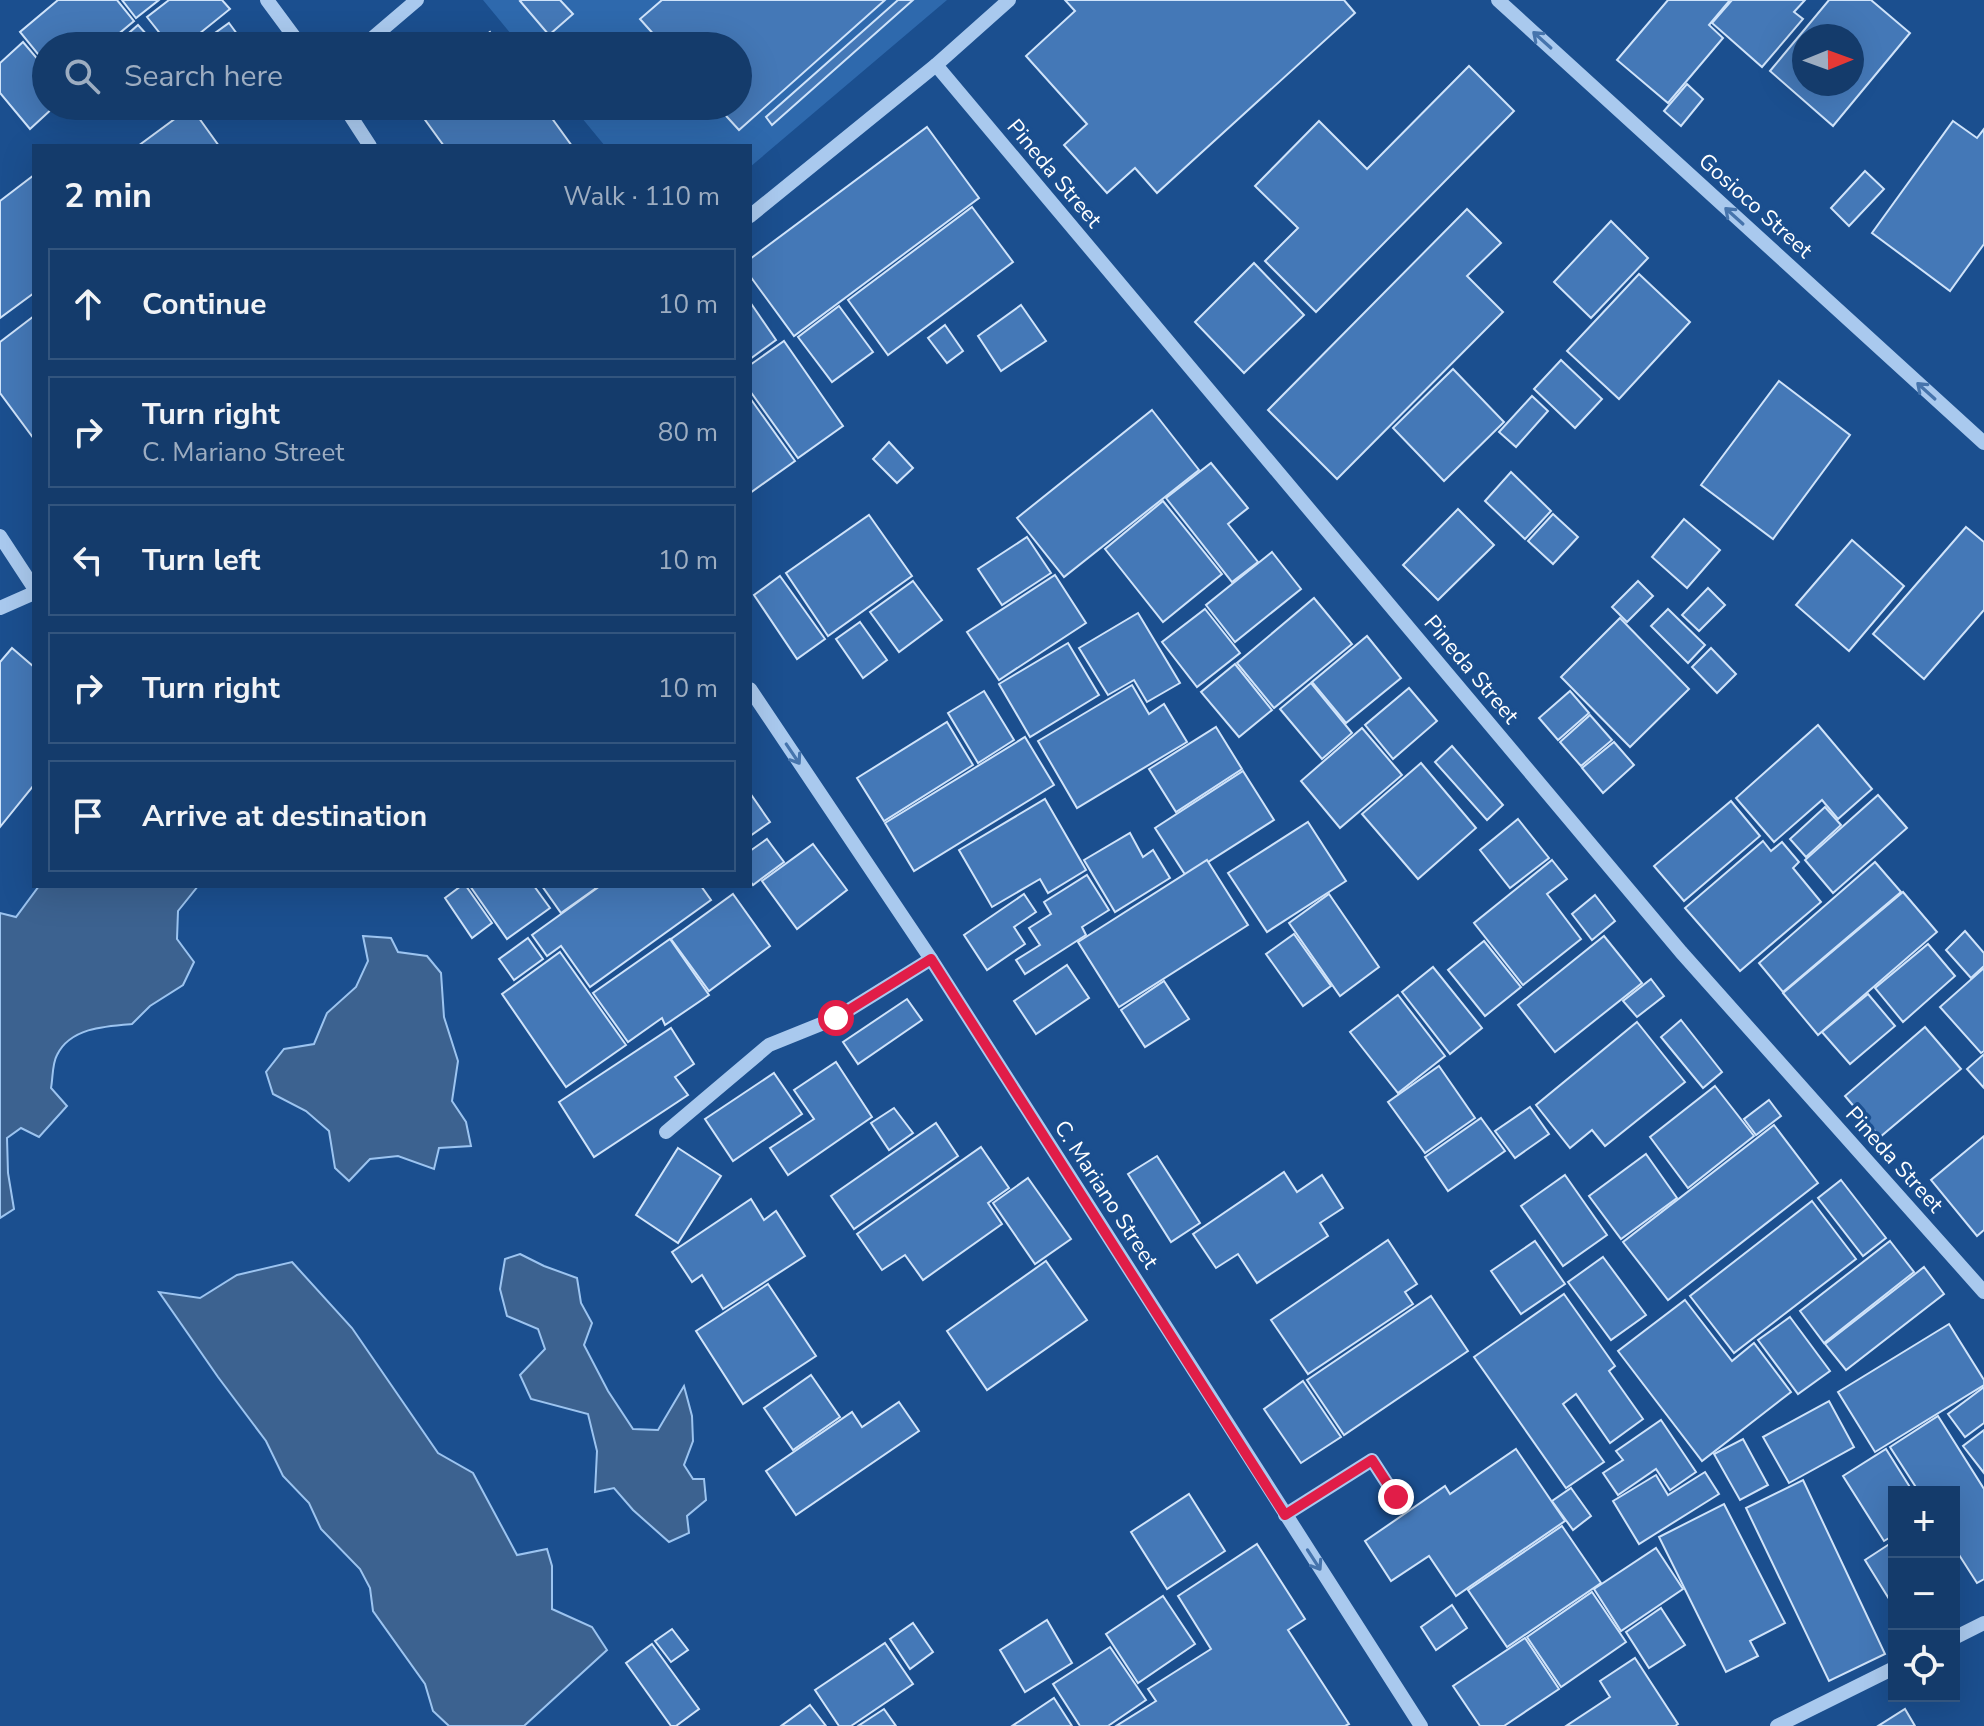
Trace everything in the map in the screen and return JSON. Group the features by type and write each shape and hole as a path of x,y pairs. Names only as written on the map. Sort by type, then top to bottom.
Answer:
{"street":[{"path":"267,0 291,32"},
{"path":"379,32 417,0"},
{"path":"752,214 936,65 1009,0"},
{"name":"Gosioco Street","path":"1498,0 1984,443"},
{"name":"Pineda Street","path":"936,65 1681,952 1984,1292"},
{"path":"353,120 369,144"},
{"path":"0,536 32,587"},
{"path":"0,608 32,591"},
{"name":"C. Mariano Street","path":"752,692 931,959 1421,1726"},
{"path":"666,1132 769,1045 836,1018 931,959"},
{"path":"1285,1515 1372,1460 1396,1497"},
{"path":"1960,1635 1984,1623"},
{"path":"1777,1726 1888,1671"}],"shaded area":[{"path":"483,0 947,0 752,165 752,144 603,144 584,120 752,120 752,32 509,32"},
{"path":"38,888 196,888 178,911 177,939 194,962 183,985 150,1006 132,1024 89,1030 63,1046 54,1063 51,1088 67,1106 39,1137 21,1128 7,1138 8,1173 14,1209 0,1218 0,913 16,917"},
{"path":"363,936 391,938 398,952 427,956 441,973 444,1017 458,1061 452,1101 466,1122 471,1146 439,1148 434,1169 398,1156 370,1159 349,1181 335,1168 329,1131 306,1111 273,1094 266,1072 284,1049 314,1044 327,1013 356,987 368,961"},
{"path":"520,1254 577,1278 581,1303 592,1323 584,1345 608,1391 633,1429 658,1430 684,1386 692,1416 693,1441 684,1465 693,1479 704,1479 706,1500 687,1516 689,1533 669,1542 614,1488 595,1492 597,1451 588,1414 531,1399 520,1375 545,1349 538,1329 507,1316 500,1289 505,1259"},
{"path":"292,1262 352,1328 438,1453 473,1473 517,1555 547,1549 552,1566 552,1609 592,1627 607,1650 524,1726 449,1726 433,1711 425,1684 373,1611 370,1588 360,1569 321,1529 309,1503 283,1476 266,1441 159,1292 200,1298 237,1275"}],"building":[{"path":"58,0 117,0 134,21 121,32 32,32 32,47 20,32"},
{"path":"122,0 159,0 136,18"},
{"path":"169,0 222,0 230,9 201,32 159,32 147,17"},
{"path":"560,0 573,14 552,32 546,32 520,1"},
{"path":"662,0 885,0 752,118 752,32 652,32 640,19"},
{"path":"898,0 913,0 772,125 766,117"},
{"path":"1065,0 1344,0 1355,13 1157,193 1135,168 1107,193 1064,145 1087,124 1026,56 1075,11"},
{"path":"1668,0 1730,0 1709,25 1723,38 1668,103 1617,60"},
{"path":"1732,0 1805,0 1794,12 1803,19 1799,24 1792,24 1792,32 1762,67 1712,23"},
{"path":"1829,0 1871,0 1910,33 1864,89 1864,24 1809,24"},
{"path":"229,23 236,32 216,32"},
{"path":"138,25 144,32 130,32"},
{"path":"23,42 32,53 32,120 40,120 30,129 0,93 0,63"},
{"path":"1792,45 1792,90 1770,71"},
{"path":"1469,66 1514,111 1316,312 1265,261 1298,228 1255,186 1319,121 1367,169"},
{"path":"1687,84 1703,99 1681,126 1664,111"},
{"path":"1799,96 1858,96 1833,126"},
{"path":"173,120 200,120 218,144 141,144"},
{"path":"425,120 553,120 571,144 443,144"},
{"path":"730,120 750,120 739,130"},
{"path":"1953,121 1977,138 1984,129 1984,244 1950,291 1872,233"},
{"path":"927,127 979,198 794,336 752,279 752,258"},
{"path":"1865,171 1884,189 1849,226 1831,208"},
{"path":"32,177 32,294 0,318 0,201"},
{"path":"972,207 1013,262 888,355 848,300"},
{"path":"1467,209 1501,243 1467,276 1503,312 1337,479 1268,410"},
{"path":"1611,221 1648,258 1591,318 1554,282"},
{"path":"1254,263 1304,315 1244,373 1195,322"},
{"path":"1639,274 1690,322 1619,399 1567,351"},
{"path":"752,305 776,340 752,358"},
{"path":"1021,305 1046,341 1001,371 978,336"},
{"path":"839,306 873,352 832,382 798,337"},
{"path":"32,318 32,436 0,393 0,342"},
{"path":"945,325 963,351 947,363 928,338"},
{"path":"784,341 843,426 798,458 752,394 752,364"},
{"path":"1561,360 1602,399 1575,428 1534,389"},
{"path":"1453,369 1504,422 1444,481 1393,428"},
{"path":"1779,381 1850,435 1773,539 1701,485"},
{"path":"1532,396 1548,411 1516,447 1499,432"},
{"path":"752,401 795,461 752,492"},
{"path":"1152,410 1199,470 1064,577 1017,518"},
{"path":"889,442 913,468 897,483 873,459"},
{"path":"1211,463 1248,508 1228,524 1258,562 1232,582 1166,498"},
{"path":"1511,472 1551,511 1525,539 1485,501"},
{"path":"1163,501 1222,574 1163,622 1105,549"},
{"path":"1458,509 1494,545 1438,600 1403,565"},
{"path":"1553,514 1578,537 1553,564 1528,541"},
{"path":"869,515 912,576 828,636 786,573"},
{"path":"1684,519 1720,550 1687,588 1652,557"},
{"path":"1966,527 1984,542 1984,610 1924,679 1873,634"},
{"path":"1027,537 1051,573 1002,605 978,569"},
{"path":"1852,540 1904,586 1849,651 1796,605"},
{"path":"1272,552 1301,589 1235,642 1206,605"},
{"path":"1055,575 1086,623 999,680 967,632"},
{"path":"780,576 825,639 797,659 754,595"},
{"path":"913,581 942,620 899,652 870,612"},
{"path":"1638,581 1653,596 1627,622 1612,607"},
{"path":"1708,588 1725,605 1699,631 1682,615"},
{"path":"1314,598 1352,644 1274,708 1237,663"},
{"path":"1205,609 1240,653 1197,687 1162,642"},
{"path":"1668,609 1705,645 1688,663 1651,626"},
{"path":"1138,613 1180,683 1147,702 1134,680 1108,695 1079,648"},
{"path":"1620,618 1689,689 1630,747 1561,677"},
{"path":"860,622 887,660 863,678 836,639"},
{"path":"1367,636 1401,678 1346,723 1312,682"},
{"path":"1068,643 1099,695 1030,737 999,684"},
{"path":"12,648 32,665 32,787 0,827 0,662"},
{"path":"1711,648 1736,674 1717,693 1692,667"},
{"path":"1235,664 1272,710 1239,737 1201,692"},
{"path":"1311,683 1352,733 1322,759 1280,709"},
{"path":"1132,685 1149,714 1164,704 1187,742 1077,808 1038,741"},
{"path":"1409,688 1437,721 1393,759 1365,725"},
{"path":"984,691 1014,740 978,763 948,713"},
{"path":"1570,691 1589,713 1558,740 1539,718"},
{"path":"1590,715 1612,740 1581,766 1560,742"},
{"path":"947,722 973,765 884,821 857,778"},
{"path":"1818,725 1872,789 1838,819 1822,800 1774,842 1736,798"},
{"path":"1216,727 1242,769 1176,812 1149,769"},
{"path":"1362,728 1402,775 1340,828 1301,781"},
{"path":"1025,737 1054,785 914,871 885,823"},
{"path":"1614,742 1634,765 1603,793 1582,768"},
{"path":"1452,746 1503,805 1487,820 1435,762"},
{"path":"1421,763 1476,828 1418,879 1362,814"},
{"path":"1243,771 1274,820 1186,876 1155,828"},
{"path":"1878,795 1907,828 1833,893 1805,860"},
{"path":"752,796 770,822 752,835"},
{"path":"1045,799 1086,870 1048,893 1040,879 992,907 959,850"},
{"path":"1731,801 1760,836 1684,901 1654,866"},
{"path":"1825,807 1841,825 1806,857 1790,839"},
{"path":"1518,819 1549,858 1510,888 1480,850"},
{"path":"1308,822 1346,881 1267,932 1228,873"},
{"path":"1130,833 1143,857 1153,850 1170,878 1115,912 1084,860"},
{"path":"767,839 784,862 753,885 752,884 752,850"},
{"path":"1763,841 1771,851 1782,842 1799,862 1793,868 1821,902 1740,971 1685,908"},
{"path":"813,844 847,890 797,929 762,881"},
{"path":"1207,860 1248,925 1119,1007 1078,942"},
{"path":"1552,860 1567,879 1547,894 1581,939 1523,985 1474,923"},
{"path":"1875,862 1901,892 1783,992 1759,963"},
{"path":"1087,875 1109,910 1082,927 1086,935 1025,974 1016,960 1040,945 1029,928 1051,914 1044,902"},
{"path":"458,888 467,888 492,923 472,938 445,898"},
{"path":"471,888 535,888 550,908 507,939"},
{"path":"543,888 596,888 561,913"},
{"path":"597,888 702,888 711,900 590,987 561,946 547,956 532,935"},
{"path":"1903,892 1937,932 1818,1035 1783,993"},
{"path":"733,894 770,946 709,991 671,939"},
{"path":"1024,894 1036,912 1014,927 1025,944 987,970 964,935"},
{"path":"1329,894 1379,967 1340,996 1289,923"},
{"path":"1595,895 1615,921 1592,940 1572,914"},
{"path":"1965,931 1984,953 1984,966 1971,978 1946,950"},
{"path":"1294,934 1331,986 1303,1006 1266,954"},
{"path":"1604,936 1642,983 1555,1052 1518,1005"},
{"path":"528,938 543,959 514,980 499,959"},
{"path":"670,939 709,995 665,1025 662,1018 628,1042 593,993"},
{"path":"1484,941 1521,987 1485,1016 1448,970"},
{"path":"1928,944 1955,976 1903,1022 1875,988"},
{"path":"560,952 626,1045 566,1087 502,994"},
{"path":"1067,965 1089,998 1036,1034 1014,1001"},
{"path":"1433,967 1482,1028 1450,1054 1402,992"},
{"path":"1984,968 1984,1051 1981,1053 1940,1007"},
{"path":"1651,979 1664,996 1637,1017 1623,1001"},
{"path":"1164,981 1189,1019 1145,1047 1121,1010"},
{"path":"1868,994 1895,1026 1850,1064 1822,1032"},
{"path":"1398,995 1445,1056 1398,1093 1350,1032"},
{"path":"907,999 922,1020 858,1064 843,1042"},
{"path":"1681,1020 1722,1072 1703,1088 1661,1037"},
{"path":"1637,1022 1685,1082 1605,1146 1592,1130 1570,1148 1536,1105"},
{"path":"1925,1027 1961,1069 1880,1137 1845,1096"},
{"path":"671,1028 694,1064 675,1077 688,1095 594,1157 559,1102"},
{"path":"1984,1054 1984,1088 1967,1069"},
{"path":"836,1062 872,1117 788,1175 770,1148 814,1119 794,1090"},
{"path":"1439,1066 1475,1118 1425,1153 1388,1102"},
{"path":"774,1073 802,1114 733,1161 705,1119"},
{"path":"1715,1086 1754,1136 1688,1188 1650,1137"},
{"path":"1769,1100 1781,1116 1756,1135 1744,1119"},
{"path":"1530,1107 1549,1134 1515,1158 1495,1131"},
{"path":"894,1108 913,1133 889,1150 871,1123"},
{"path":"1481,1118 1505,1151 1448,1191 1425,1157"},
{"path":"936,1123 958,1156 854,1229 831,1196"},
{"path":"1774,1125 1818,1183 1668,1300 1623,1242"},
{"path":"1984,1136 1984,1230 1977,1236 1931,1180"},
{"path":"981,1147 1009,1188 988,1203 1002,1224 923,1280 905,1255 882,1270 857,1234"},
{"path":"678,1148 721,1176 678,1243 636,1215"},
{"path":"1646,1154 1677,1198 1621,1239 1589,1196"},
{"path":"1157,1156 1200,1223 1171,1242 1128,1174"},
{"path":"1284,1172 1297,1192 1322,1175 1343,1208 1320,1223 1328,1236 1257,1283 1238,1254 1216,1268 1193,1234"},
{"path":"1565,1175 1607,1235 1563,1266 1521,1206"},
{"path":"1028,1178 1071,1239 1035,1264 993,1203"},
{"path":"1841,1180 1886,1238 1863,1256 1818,1198"},
{"path":"751,1199 764,1220 776,1211 805,1256 723,1309 702,1275 692,1282 672,1252"},
{"path":"1812,1201 1856,1259 1734,1353 1690,1296"},
{"path":"1388,1240 1417,1284 1405,1292 1413,1304 1308,1374 1271,1320"},
{"path":"1535,1241 1565,1284 1521,1314 1491,1271"},
{"path":"1890,1241 1914,1272 1824,1343 1800,1311"},
{"path":"1603,1257 1646,1315 1611,1340 1568,1282"},
{"path":"1046,1261 1087,1320 987,1390 947,1331"},
{"path":"1924,1267 1944,1294 1846,1370 1825,1344"},
{"path":"768,1284 816,1356 743,1404 696,1331"},
{"path":"1564,1294 1615,1366 1609,1371 1643,1419 1610,1443 1576,1394 1563,1404 1604,1462 1566,1488 1474,1357"},
{"path":"1431,1296 1468,1351 1344,1435 1307,1380"},
{"path":"1685,1300 1732,1361 1754,1343 1791,1392 1702,1461 1618,1351"},
{"path":"1790,1317 1830,1371 1798,1394 1758,1340"},
{"path":"1949,1324 1984,1380 1984,1385 1875,1452 1838,1392"},
{"path":"811,1375 840,1417 793,1450 764,1408"},
{"path":"1303,1381 1341,1437 1301,1463 1264,1409"},
{"path":"1984,1387 1984,1423 1965,1437 1948,1414"},
{"path":"1829,1401 1854,1447 1789,1483 1763,1437"},
{"path":"899,1402 919,1431 796,1515 766,1471 852,1412 862,1427"},
{"path":"1938,1416 1984,1489 1984,1579 1977,1583 1960,1556 1960,1486 1915,1486 1890,1447"},
{"path":"1661,1420 1696,1472 1670,1490 1656,1469 1618,1495 1603,1473 1623,1460 1616,1451"},
{"path":"1984,1430 1984,1473 1963,1446"},
{"path":"1743,1439 1768,1485 1740,1500 1714,1454"},
{"path":"1516,1449 1565,1521 1456,1596 1429,1556 1391,1581 1365,1541 1445,1486 1450,1494"},
{"path":"1886,1449 1909,1486 1888,1486 1888,1539 1884,1541 1843,1476"},
{"path":"1705,1472 1719,1494 1639,1544 1613,1501 1656,1475 1668,1495"},
{"path":"1803,1480 1885,1654 1829,1681 1746,1508"},
{"path":"1571,1488 1591,1516 1573,1530 1552,1501"},
{"path":"1189,1494 1225,1551 1167,1589 1131,1532"},
{"path":"1724,1504 1785,1623 1750,1641 1758,1656 1726,1672 1659,1537"},
{"path":"1562,1526 1601,1583 1507,1647 1468,1590"},
{"path":"1257,1544 1305,1619 1288,1630 1349,1724 1116,1726 1156,1701 1148,1689 1211,1649 1178,1596"},
{"path":"1888,1545 1888,1597 1865,1560"},
{"path":"1656,1548 1683,1589 1621,1631 1594,1589"},
{"path":"1592,1592 1626,1642 1561,1687 1527,1637"},
{"path":"1163,1596 1195,1644 1138,1683 1106,1634"},
{"path":"1452,1605 1467,1628 1436,1650 1421,1627"},
{"path":"1661,1608 1685,1645 1649,1668 1626,1632"},
{"path":"1047,1620 1072,1663 1025,1692 1000,1650"},
{"path":"913,1623 933,1652 910,1669 890,1639"},
{"path":"672,1629 688,1650 671,1662 655,1641"},
{"path":"1525,1638 1559,1689 1504,1726 1480,1726 1453,1686"},
{"path":"885,1643 913,1684 851,1726 839,1726 815,1690"},
{"path":"652,1644 699,1709 676,1726 671,1726 626,1663"},
{"path":"1110,1647 1146,1700 1108,1726 1080,1726 1053,1684"},
{"path":"1635,1658 1678,1724 1566,1726 1610,1697 1600,1681"},
{"path":"1054,1698 1072,1726 1012,1726"},
{"path":"810,1705 826,1726 781,1726"},
{"path":"884,1709 896,1726 858,1726"},
{"path":"1905,1709 1915,1726 1878,1726"}],"route":[{"path":"836,1018 931,959 1285,1515 1372,1460 1396,1497"}]}
